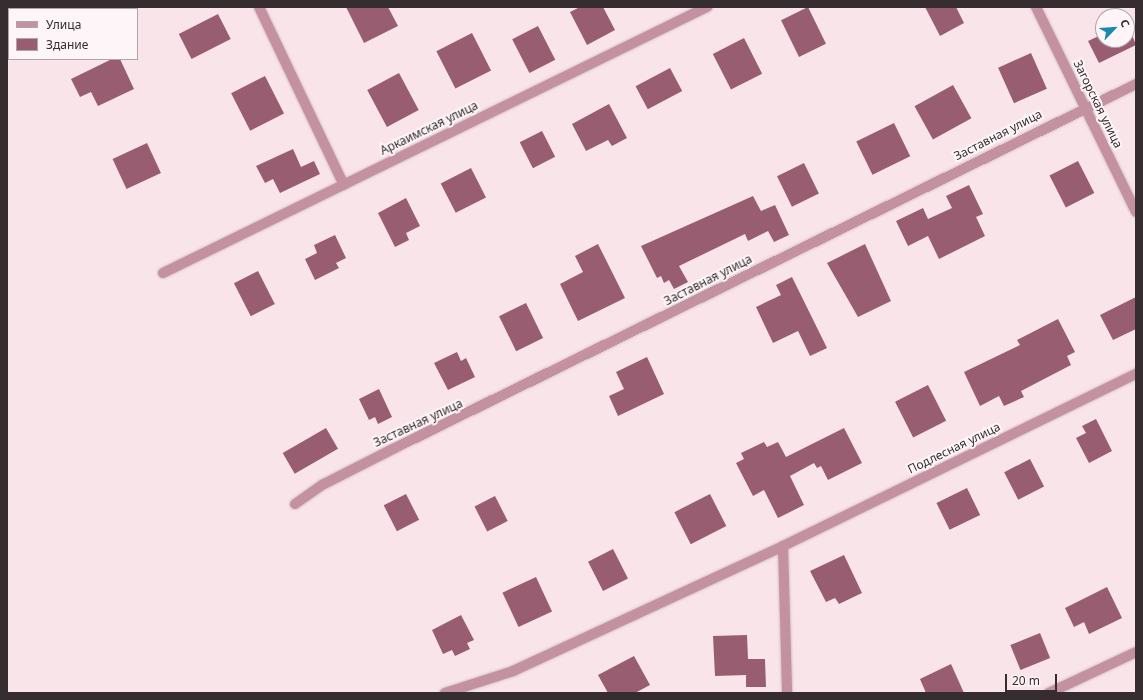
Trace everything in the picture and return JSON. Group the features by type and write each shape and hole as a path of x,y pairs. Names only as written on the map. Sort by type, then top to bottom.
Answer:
{"street":[{"path":"260,7 344,185"},
{"name":"Аркаимская улица","path":"162,273 707,7"},
{"name":"Загорская улица","path":"1036,7 1136,212"},
{"name":"Заставная улица","path":"295,504 324,484 395,448 1136,84"},
{"name":"Подлесная улица","path":"445,693 513,671 783,546 1136,374"},
{"path":"783,546 787,693"},
{"path":"1050,693 1136,652"}],"building":[{"path":"346,7 388,7 398,26 364,43"},
{"path":"580,7 603,7 615,30 587,45 570,12"},
{"path":"808,7 826,44 799,57 781,20"},
{"path":"925,7 956,7 964,23 940,36"},
{"path":"218,14 231,39 192,59 179,34"},
{"path":"538,26 555,60 529,73 512,39"},
{"path":"472,33 491,70 455,89 436,51"},
{"path":"744,38 762,74 731,90 713,54"},
{"path":"1095,38 1095,48 1130,48 1099,63 1088,41"},
{"path":"1031,53 1047,89 1014,103 998,68"},
{"path":"110,60 120,60 134,89 98,106 91,92 80,97 71,79"},
{"path":"670,68 682,91 648,109 636,86"},
{"path":"399,73 419,110 387,127 367,90"},
{"path":"265,76 284,113 250,131 231,93"},
{"path":"953,85 971,118 933,140 915,106"},
{"path":"609,104 627,138 612,146 608,140 586,151 572,124"},
{"path":"894,123 910,156 872,175 856,141"},
{"path":"542,131 555,157 533,168 520,142"},
{"path":"147,143 161,173 127,189 113,159"},
{"path":"293,149 301,167 314,161 320,174 280,193 273,179 265,183 256,166"},
{"path":"1078,161 1094,193 1066,208 1049,176"},
{"path":"804,163 819,194 792,207 777,176"},
{"path":"471,168 486,197 456,213 441,183"},
{"path":"969,185 983,214 976,217 985,236 939,259 928,236 908,246 896,221 923,208 928,219 952,208 946,196"},
{"path":"753,196 761,211 775,205 789,235 774,242 768,231 748,241 745,234 679,266 688,282 674,289 669,280 664,283 661,276 657,278 641,246"},
{"path":"406,198 420,226 406,233 409,240 395,247 378,213"},
{"path":"335,235 346,258 336,263 339,268 315,280 305,259 317,253 314,245"},
{"path":"598,244 625,298 578,321 560,284 583,272 575,256"},
{"path":"865,244 891,301 858,317 827,263"},
{"path":"258,271 275,304 251,316 234,283"},
{"path":"792,277 827,348 810,356 798,331 773,343 756,307 781,295 776,285"},
{"path":"1136,297 1136,329 1113,340 1100,315"},
{"path":"526,303 543,338 516,351 499,316"},
{"path":"1058,319 1075,352 1067,356 1071,365 1021,391 1024,397 1004,406 999,396 980,406 964,372 1020,345 1017,340"},
{"path":"457,352 461,361 466,358 475,377 448,390 434,363"},
{"path":"647,357 664,394 618,416 609,396 624,389 616,372"},
{"path":"928,385 946,421 913,437 895,402"},
{"path":"379,389 392,417 378,424 375,417 369,420 359,399"},
{"path":"1096,419 1112,451 1089,463 1076,438 1086,433 1082,426"},
{"path":"326,428 338,449 295,474 283,453"},
{"path":"844,428 862,463 828,480 821,466 817,468 814,463 790,476 804,505 778,518 764,490 753,496 736,463 744,459 741,453 764,442 767,447 778,442 786,457"},
{"path":"1030,459 1044,487 1018,500 1004,472"},
{"path":"967,488 980,515 950,530 936,503"},
{"path":"406,494 419,520 397,531 384,505"},
{"path":"710,494 726,526 691,544 674,512"},
{"path":"495,496 508,521 487,531 475,506"},
{"path":"613,549 628,578 603,591 588,562"},
{"path":"844,555 862,593 839,604 835,598 826,602 810,571"},
{"path":"536,577 552,611 519,627 502,593"},
{"path":"1107,587 1122,618 1089,634 1084,622 1074,627 1065,608"},
{"path":"461,615 474,640 467,643 470,649 455,656 452,650 443,654 432,630"},
{"path":"1040,633 1050,658 1020,670 1010,645"},
{"path":"747,635 748,659 765,659 766,687 746,687 746,675 715,676 713,636"},
{"path":"634,656 650,685 635,693 608,693 598,675"},
{"path":"951,664 964,693 926,693 920,679"}]}
